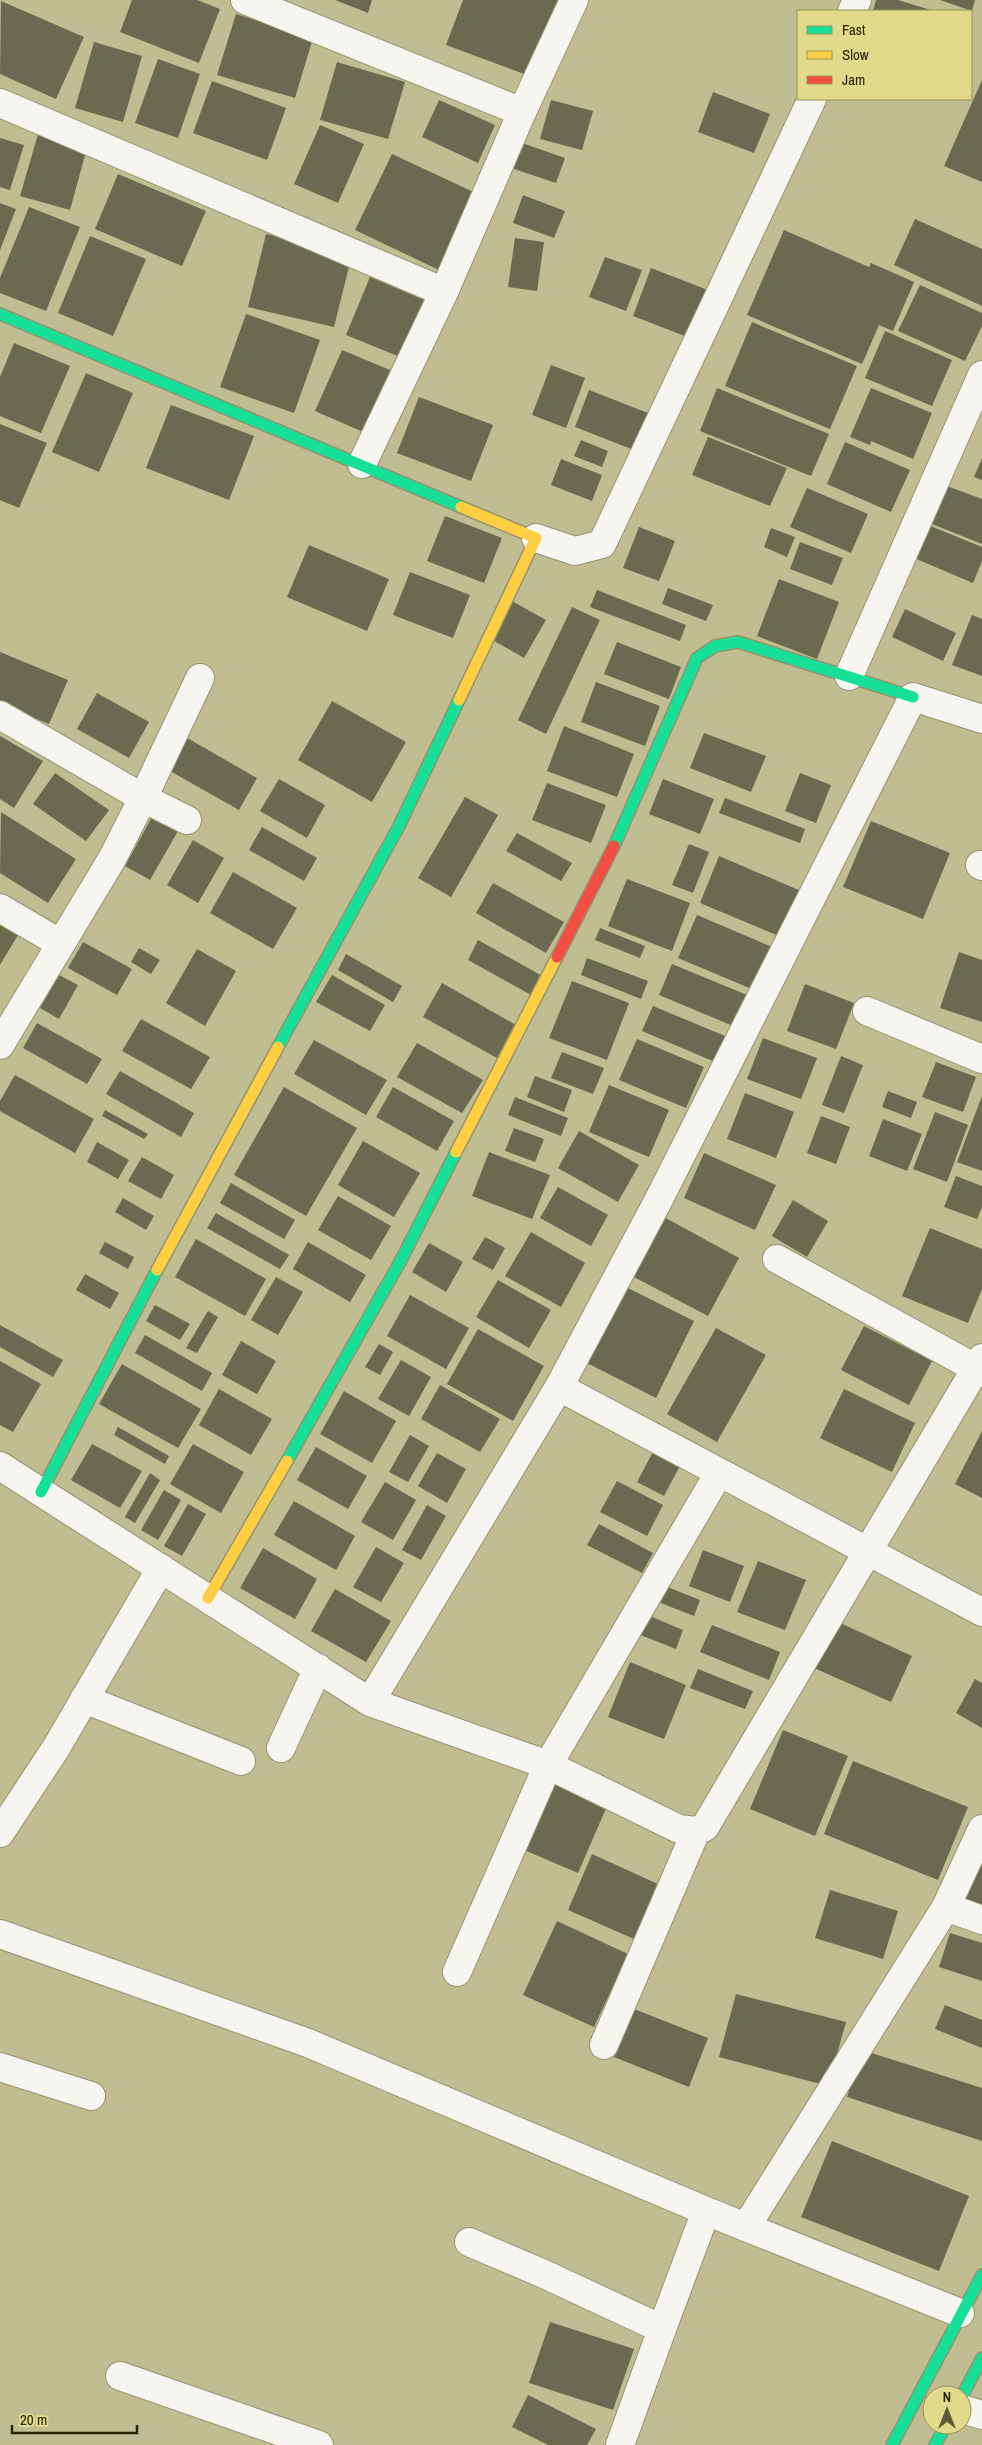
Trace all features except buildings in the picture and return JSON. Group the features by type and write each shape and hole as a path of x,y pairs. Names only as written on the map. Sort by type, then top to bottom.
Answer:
{"street":[{"path":"245,0 522,112"},
{"path":"362,464 444,292 522,112 574,0"},
{"path":"0,314 536,538 575,551 602,544 812,100"},
{"path":"0,103 444,292"},
{"path":"849,676 982,375"},
{"path":"41,1492 176,1232 399,826 536,538"},
{"path":"208,1598 409,1244 621,832 697,658 715,646 738,642 982,719"},
{"path":"0,1045 112,859 200,678"},
{"path":"370,1702 559,1387 657,1203 913,697"},
{"path":"0,715 143,798 187,820"},
{"path":"0,908 60,944"},
{"path":"867,1011 982,1059"},
{"path":"0,1466 370,1702 548,1765 679,1829 696,1831 705,1827 980,1363 777,1259"},
{"path":"559,1387 982,1612"},
{"path":"457,1972 548,1765 719,1473"},
{"path":"0,1833 84,1699 161,1568"},
{"path":"281,1748 318,1668"},
{"path":"84,1699 241,1762"},
{"path":"746,2226 946,1906 982,1829"},
{"path":"604,2045 696,1831"},
{"path":"946,1906 982,1920"},
{"path":"0,1934 308,2043 706,2211 960,2313"},
{"path":"0,2067 91,2096"},
{"path":"620,2445 706,2211"},
{"path":"469,2242 544,2274 662,2329"},
{"path":"892,2445 960,2313 982,2275"},
{"path":"968,2385 982,2358"},
{"path":"120,2376 319,2445"}],"traffic: fast":[{"path":"0,314 461,507"},
{"path":"614,846 697,658 715,646 738,642 913,697"},
{"path":"278,1047 399,826 459,700"},
{"path":"287,1461 400,1262 456,1152"},
{"path":"41,1492 157,1270"},
{"path":"892,2445 982,2275"},
{"path":"968,2385 982,2358"},
{"path":"935,2445 940,2435"}],"traffic: slow":[{"path":"459,700 536,538 461,507"},
{"path":"456,1152 557,957"},
{"path":"157,1270 278,1047"},
{"path":"208,1598 287,1461"}],"traffic: jam":[{"path":"557,957 614,846"}]}
